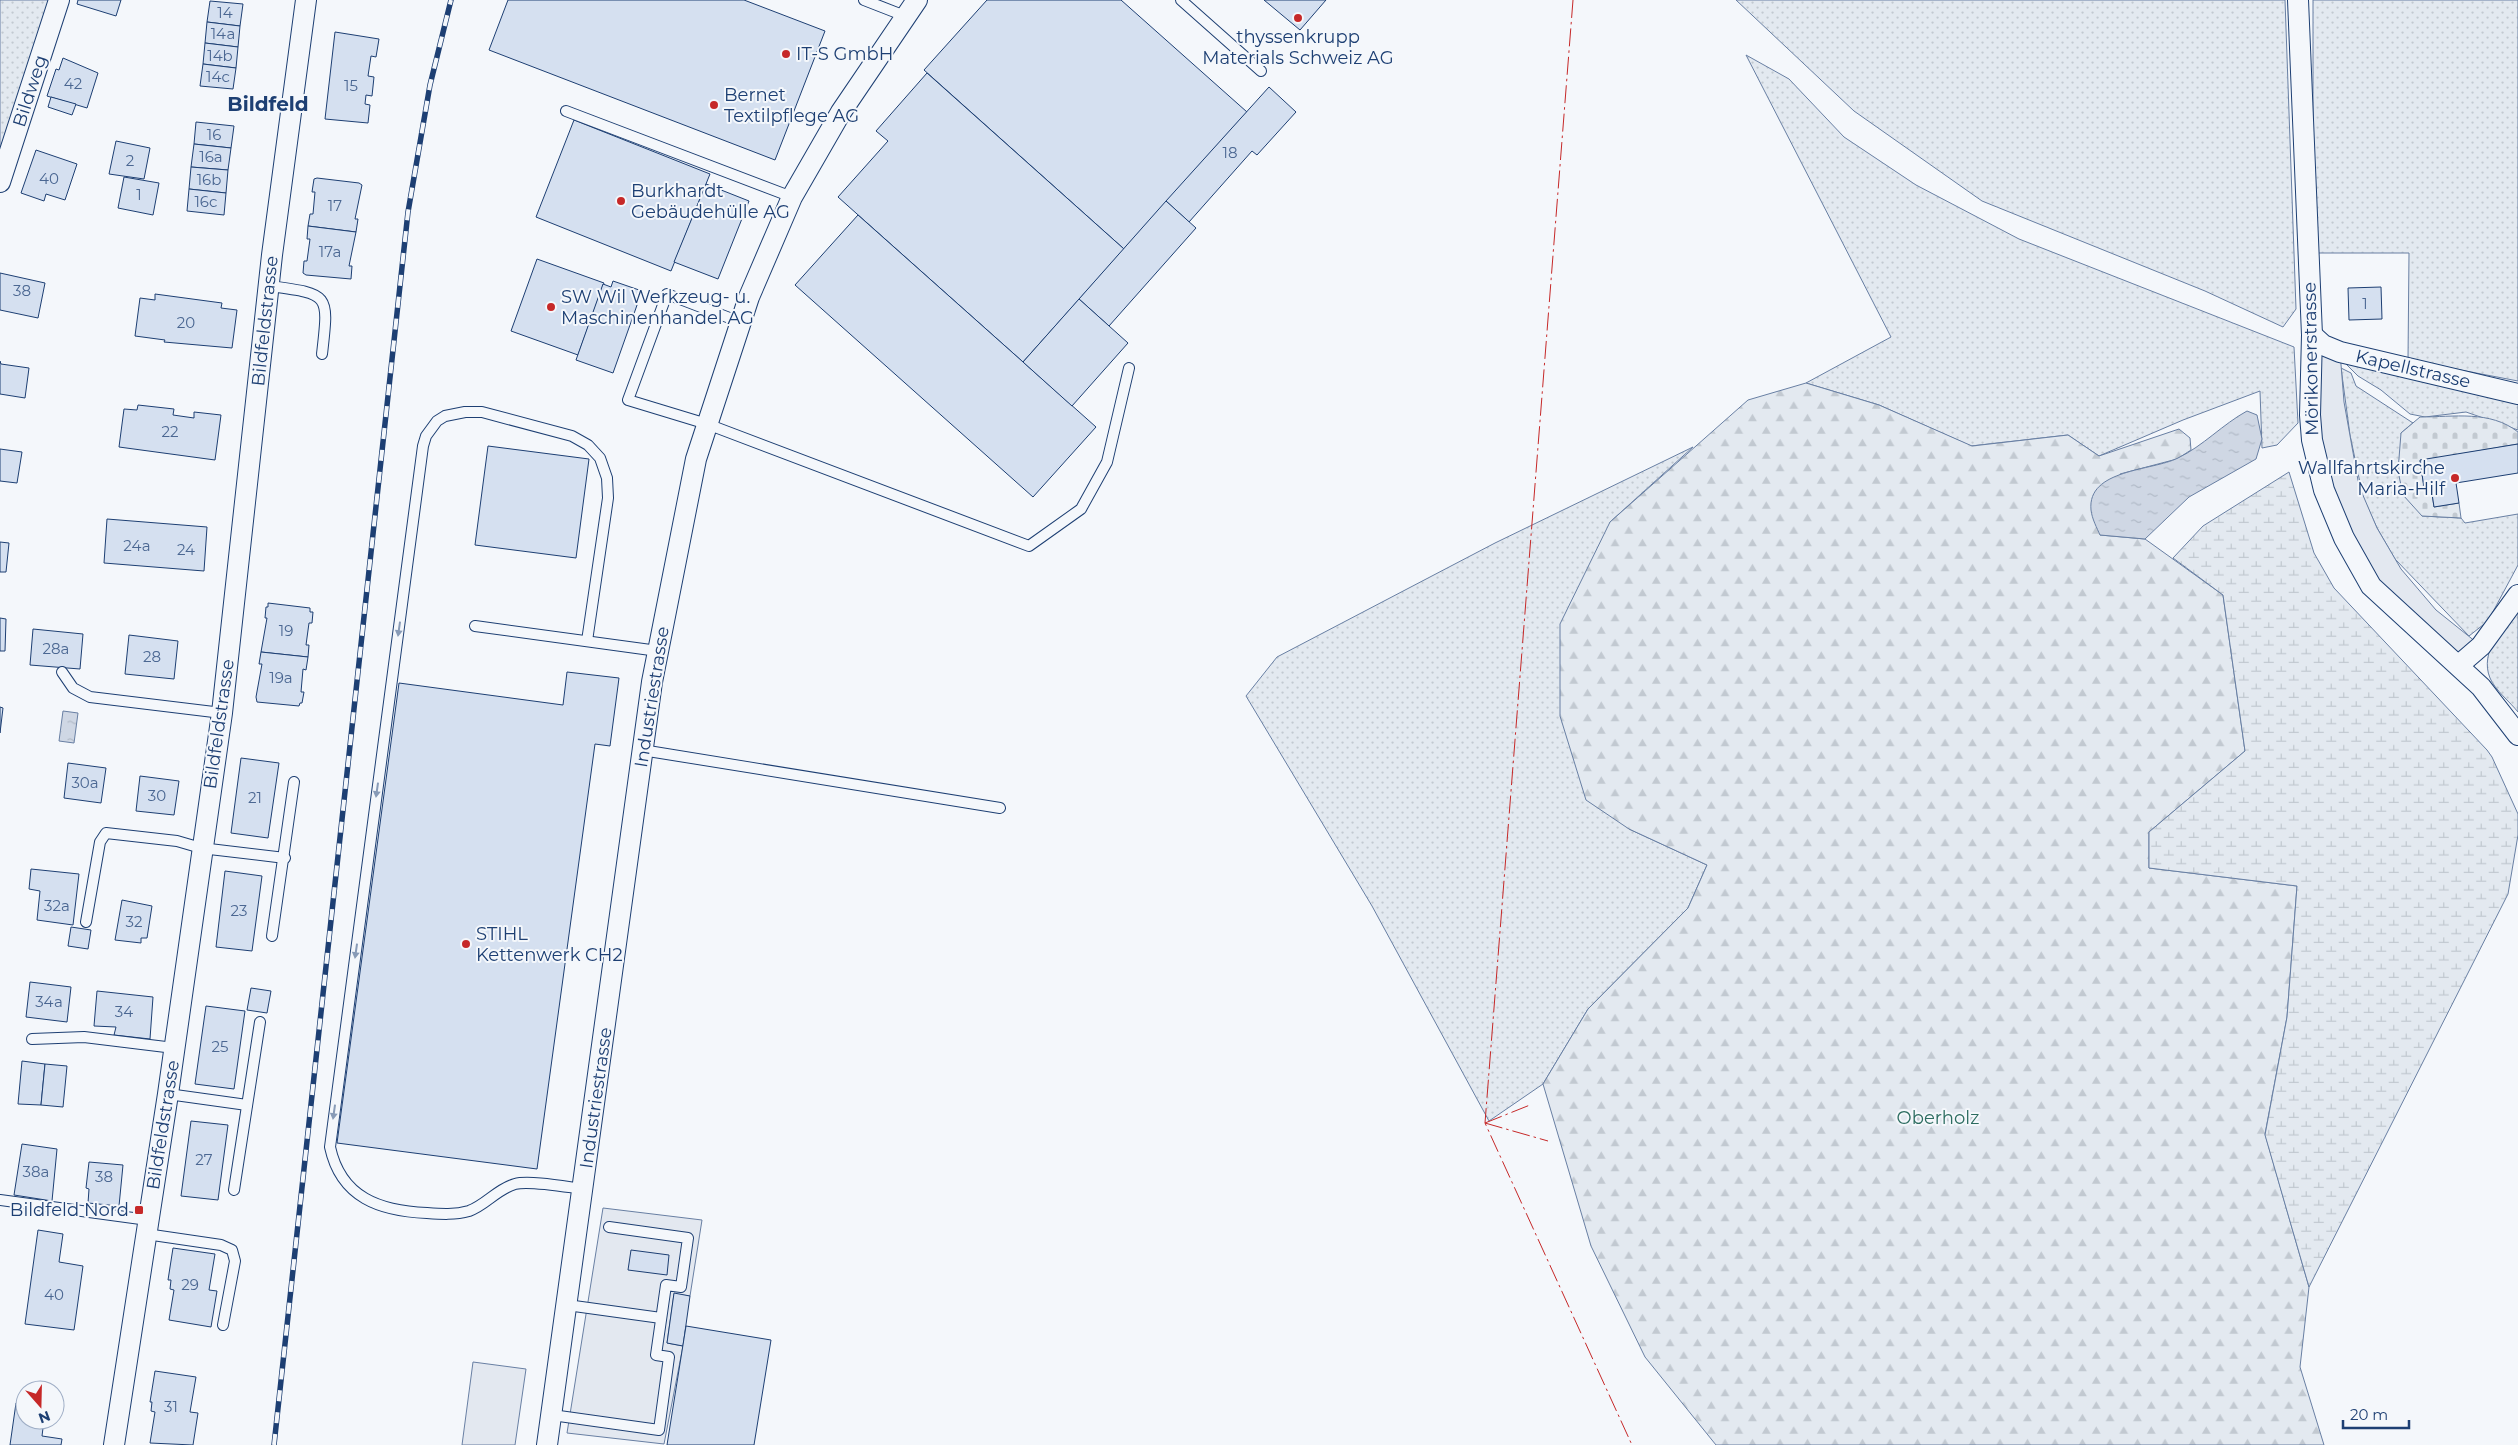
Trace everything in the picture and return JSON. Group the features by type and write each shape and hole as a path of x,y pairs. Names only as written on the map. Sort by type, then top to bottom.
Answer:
{"street":[{"name":"Bildweg","path":"0,182 59,0"},
{"name":"Bildfeldstrasse","path":"114,1445 168,1094 201,848 222,713 286,139 306,0"},
{"name":"Industriestrasse","path":"547,1445 642,750 658,651 696,460 740,322 792,196 841,112 917,0"},
{"name":"Mörikonerstrasse","path":"2298,0 2312,335 2310,414 2312,440 2324,490 2344,538 2371,586 2482,687 2518,735"},
{"name":"Kapellstrasse","path":"2312,335 2323,345 2340,352 2518,394"},
{"path":"2459,665 2480,646 2518,595"}],"lane":[{"path":"864,0 905,16"},
{"path":"1181,0 1261,71"},
{"path":"566,111 792,196"},
{"path":"269,286 311,292 321,300 326,318 322,354"},
{"path":"740,322 667,294 628,400 707,424 1029,546 1081,509 1107,462 1129,368"},
{"path":"583,1189 516,1184 470,1210 452,1214 384,1208 370,1203 359,1196 338,1172 330,1147 423,446 426,436 437,421 454,413 482,412 572,436 588,445 600,458 609,488 587,641"},
{"path":"475,626 658,651"},
{"path":"62,672 73,688 90,697 222,713"},
{"path":"642,750 1000,808"},
{"path":"272,936 285,858 294,782"},
{"path":"86,922 100,842 106,833 177,841 201,848 285,858"},
{"path":"234,1190 260,1022"},
{"path":"32,1039 84,1037 174,1048"},
{"path":"168,1094 247,1105"},
{"path":"0,1200 147,1227 221,1245 232,1250 234,1261 223,1325"},
{"path":"552,1415 659,1430 669,1357 656,1355 661,1318 666,1285 681,1287 688,1238 609,1227"},
{"path":"567,1305 661,1318"}],"green space":[{"path":"0,0 52,0 0,165"},
{"path":"1736,0 2285,0 2296,309 2283,327 2205,291 1982,201 1854,111"},
{"path":"2313,0 2518,0 2518,381 2408,360 2409,253 2313,253"},
{"path":"1746,55 1789,79 1844,137 1916,185 2019,239 2294,347 2298,423 2277,445 2262,448 2260,391 2183,420 2099,456 2068,435 1971,446 1879,405 1806,383 1891,337"},
{"path":"2345,363 2518,402 2518,430 2466,412 2425,417 2410,414 2381,390 2358,376"},
{"path":"2341,368 2351,373 2356,386 2413,423 2401,433 2422,516 2461,518 2465,523 2518,514 2518,565 2488,621 2469,636 2395,559 2377,528 2363,497 2350,435"},
{"name":"Oberholz","path":"1806,383 1879,405 1972,446 2068,435 2099,456 2179,429 2190,438 2191,450 2177,459 2120,474 2100,535 2145,539 2223,595 2245,751 2149,832 2149,868 2297,886 2287,1017 2265,1134 2309,1287 2300,1367 2324,1445 1716,1445 1645,1357 1591,1246 1543,1084 1588,1009 1688,908 1707,865 1629,829 1586,800 1560,716 1560,624 1610,522 1748,400"},
{"path":"2471,416 2496,420 2518,432 2518,444 2420,461 2424,487 2431,487 2434,507 2459,503 2461,518 2422,516 2403,495 2398,471 2401,433 2420,417"},
{"path":"1693,447 1610,522 1629,829 1707,865 1688,908 1588,1009 1543,1084 1489,1121 1372,906 1246,696 1277,657 1495,543"},
{"path":"2289,472 2314,553 2334,588 2487,750 2518,814 2518,835 2508,894 2309,1287 2265,1135 2287,1017 2297,886 2149,868 2149,832 2245,751 2223,595 2173,558 2203,526"},
{"path":"2518,603 2518,712 2495,687 2487,668 2490,648 2500,629"}],"shaded area":[{"path":"2323,345 2340,352 2344,402 2359,486 2377,528 2401,569 2436,610 2481,646 2459,665 2371,586 2344,538 2310,415"},
{"path":"603,1208 702,1220 690,1296 674,1294 667,1343 683,1346 664,1444 567,1433"},
{"path":"473,1362 526,1369 515,1445 462,1445"}],"water":[{"path":"2247,411 2257,415 2262,439 2256,459 2189,497 2145,539 2100,535 2093,520 2091,510 2093,497 2099,486 2123,474 2178,458"},
{"path":"63,711 78,713 74,743 59,741"}],"building":[{"path":"78,0 121,0 116,16 77,4"},
{"name":"Bernet Textilpflege AG","path":"508,0 744,0 825,31 775,160 489,50"},
{"path":"987,0 1121,0 1247,112 1124,249 924,70"},
{"name":"thyssenkrupp Materials Schweiz AG","path":"1264,0 1326,0 1300,30"},
{"path":"210,1 243,4 240,26 207,22"},
{"path":"207,22 240,26 238,47 205,43"},
{"path":"335,32 379,39 376,57 371,56 368,76 374,77 372,96 366,95 365,104 370,105 368,123 325,119"},
{"path":"205,43 238,47 236,68 203,64"},
{"path":"63,58 98,73 87,108 47,96 56,69 59,70"},
{"path":"203,64 236,68 233,89 200,86"},
{"path":"927,73 1124,249 1023,362 838,197 888,141 876,131"},
{"path":"1269,87 1296,112 1257,155 1252,151 1189,222 1166,201"},
{"path":"51,97 76,104 72,115 48,107"},
{"name":"Burkhardt Gebäudehülle AG","path":"574,120 710,174 671,271 536,217"},
{"path":"196,122 234,126 231,148 194,144"},
{"path":"116,141 150,148 144,179 109,174"},
{"path":"194,144 231,148 228,170 191,167"},
{"path":"36,150 77,164 65,200 46,194 44,201 21,193"},
{"path":"191,167 228,170 226,193 189,189"},
{"path":"124,177 159,183 153,215 118,208"},
{"path":"314,179 359,183 362,185 355,219 358,219 356,232 308,226 310,214 313,214 315,192 312,192"},
{"path":"706,184 749,201 718,279 674,262"},
{"path":"189,189 226,193 224,215 187,211"},
{"path":"1166,201 1196,228 1109,326 1079,299"},
{"path":"858,215 1096,427 1033,497 795,285"},
{"path":"308,226 356,232 349,266 352,266 351,279 306,275 303,273 310,239 307,239"},
{"path":"537,259 604,283 578,355 511,331"},
{"path":"0,273 45,283 38,318 0,310"},
{"path":"613,281 642,291 613,373 576,360 603,284 611,287"},
{"path":"2381,287 2382,319 2349,320 2348,288"},
{"path":"155,294 222,303 221,308 237,310 232,348 164,342 165,340 135,336 140,298 155,300"},
{"path":"1079,299 1128,343 1072,406 1023,362"},
{"path":"0,361 1,364 29,368 25,398 0,394"},
{"path":"138,405 174,409 173,415 194,418 194,412 221,415 215,460 119,447 124,409 137,410"},
{"name":"Wallfahrtskirche Maria-Hilf","path":"2518,444 2518,473 2456,483 2459,503 2434,507 2431,487 2424,488 2420,460"},
{"path":"488,446 589,459 576,558 475,545"},
{"path":"0,449 22,452 17,483 0,481"},
{"path":"107,519 207,527 204,571 104,563"},
{"path":"0,542 9,543 6,572 0,572"},
{"path":"268,603 310,608 310,612 313,612 312,623 309,623 306,645 309,645 308,657 261,652"},
{"path":"0,618 6,619 5,651 0,651"},
{"path":"33,629 83,634 80,669 30,665"},
{"path":"129,635 178,641 174,679 125,674"},
{"path":"261,652 308,657 306,670 303,669 301,692 304,692 302,703 299,706 257,702 256,697 262,664 259,664"},
{"name":"STIHL Kettenwerk CH2","path":"567,672 619,678 610,746 595,744 537,1169 337,1143 399,683 563,705"},
{"path":"0,707 3,708 0,733"},
{"path":"241,758 279,763 268,838 231,833"},
{"path":"68,763 106,768 101,803 64,798"},
{"path":"140,776 179,781 174,815 136,811"},
{"path":"31,869 79,874 73,925 37,920 40,891 29,889"},
{"path":"225,871 262,876 252,951 216,947"},
{"path":"122,900 152,906 147,938 141,938 141,943 115,940"},
{"path":"71,927 91,930 88,949 68,946"},
{"path":"30,982 71,987 67,1022 26,1017"},
{"path":"251,988 271,991 267,1013 247,1010"},
{"path":"97,991 153,997 150,1039 114,1035 116,1027 94,1026"},
{"path":"206,1006 245,1011 234,1089 195,1084"},
{"path":"22,1061 45,1064 41,1105 18,1104"},
{"path":"45,1064 67,1066 63,1107 41,1105"},
{"path":"191,1121 228,1125 218,1200 181,1196"},
{"path":"22,1144 57,1149 52,1201 14,1195"},
{"path":"89,1162 123,1165 119,1206 88,1203 89,1189 86,1188"},
{"path":"38,1230 63,1234 59,1262 83,1266 74,1330 25,1324"},
{"path":"173,1248 215,1254 209,1290 217,1291 211,1327 169,1320 174,1290 170,1289 171,1280 168,1280"},
{"path":"631,1250 669,1255 667,1275 628,1270"},
{"path":"674,1293 690,1296 683,1346 667,1343"},
{"path":"686,1326 771,1340 754,1445 667,1445"},
{"path":"155,1371 196,1377 190,1412 198,1413 193,1445 150,1443 155,1412 151,1411 152,1402 150,1402"},
{"path":"15,1410 15,1430 43,1430 42,1436 62,1439 61,1445 10,1445"}],"railway":[{"path":"274,1445 408,212 430,85 451,0"}],"power":[{"path":"1573,0 1485,1123 1632,1445"},
{"path":"1485,1123 1530,1105"},
{"path":"1485,1123 1548,1141"}],"place":[{"name":"thyssenkrupp Materials Schweiz AG","path":"1298,18"},
{"name":"IT-S GmbH","path":"786,54"},
{"name":"Bernet Textilpflege AG","path":"714,105"},
{"name":"Burkhardt Gebäudehülle AG","path":"621,201"},
{"name":"SW Wil Werkzeug- u. Maschinenhandel AG","path":"551,307"},
{"name":"Wallfahrtskirche Maria-Hilf","path":"2455,478"},
{"name":"STIHL Kettenwerk CH2","path":"466,944"},
{"name":"Bildfeld Nord","path":"139,1210"}],"district":[{"name":"Bildfeld","path":"268,104"}]}
